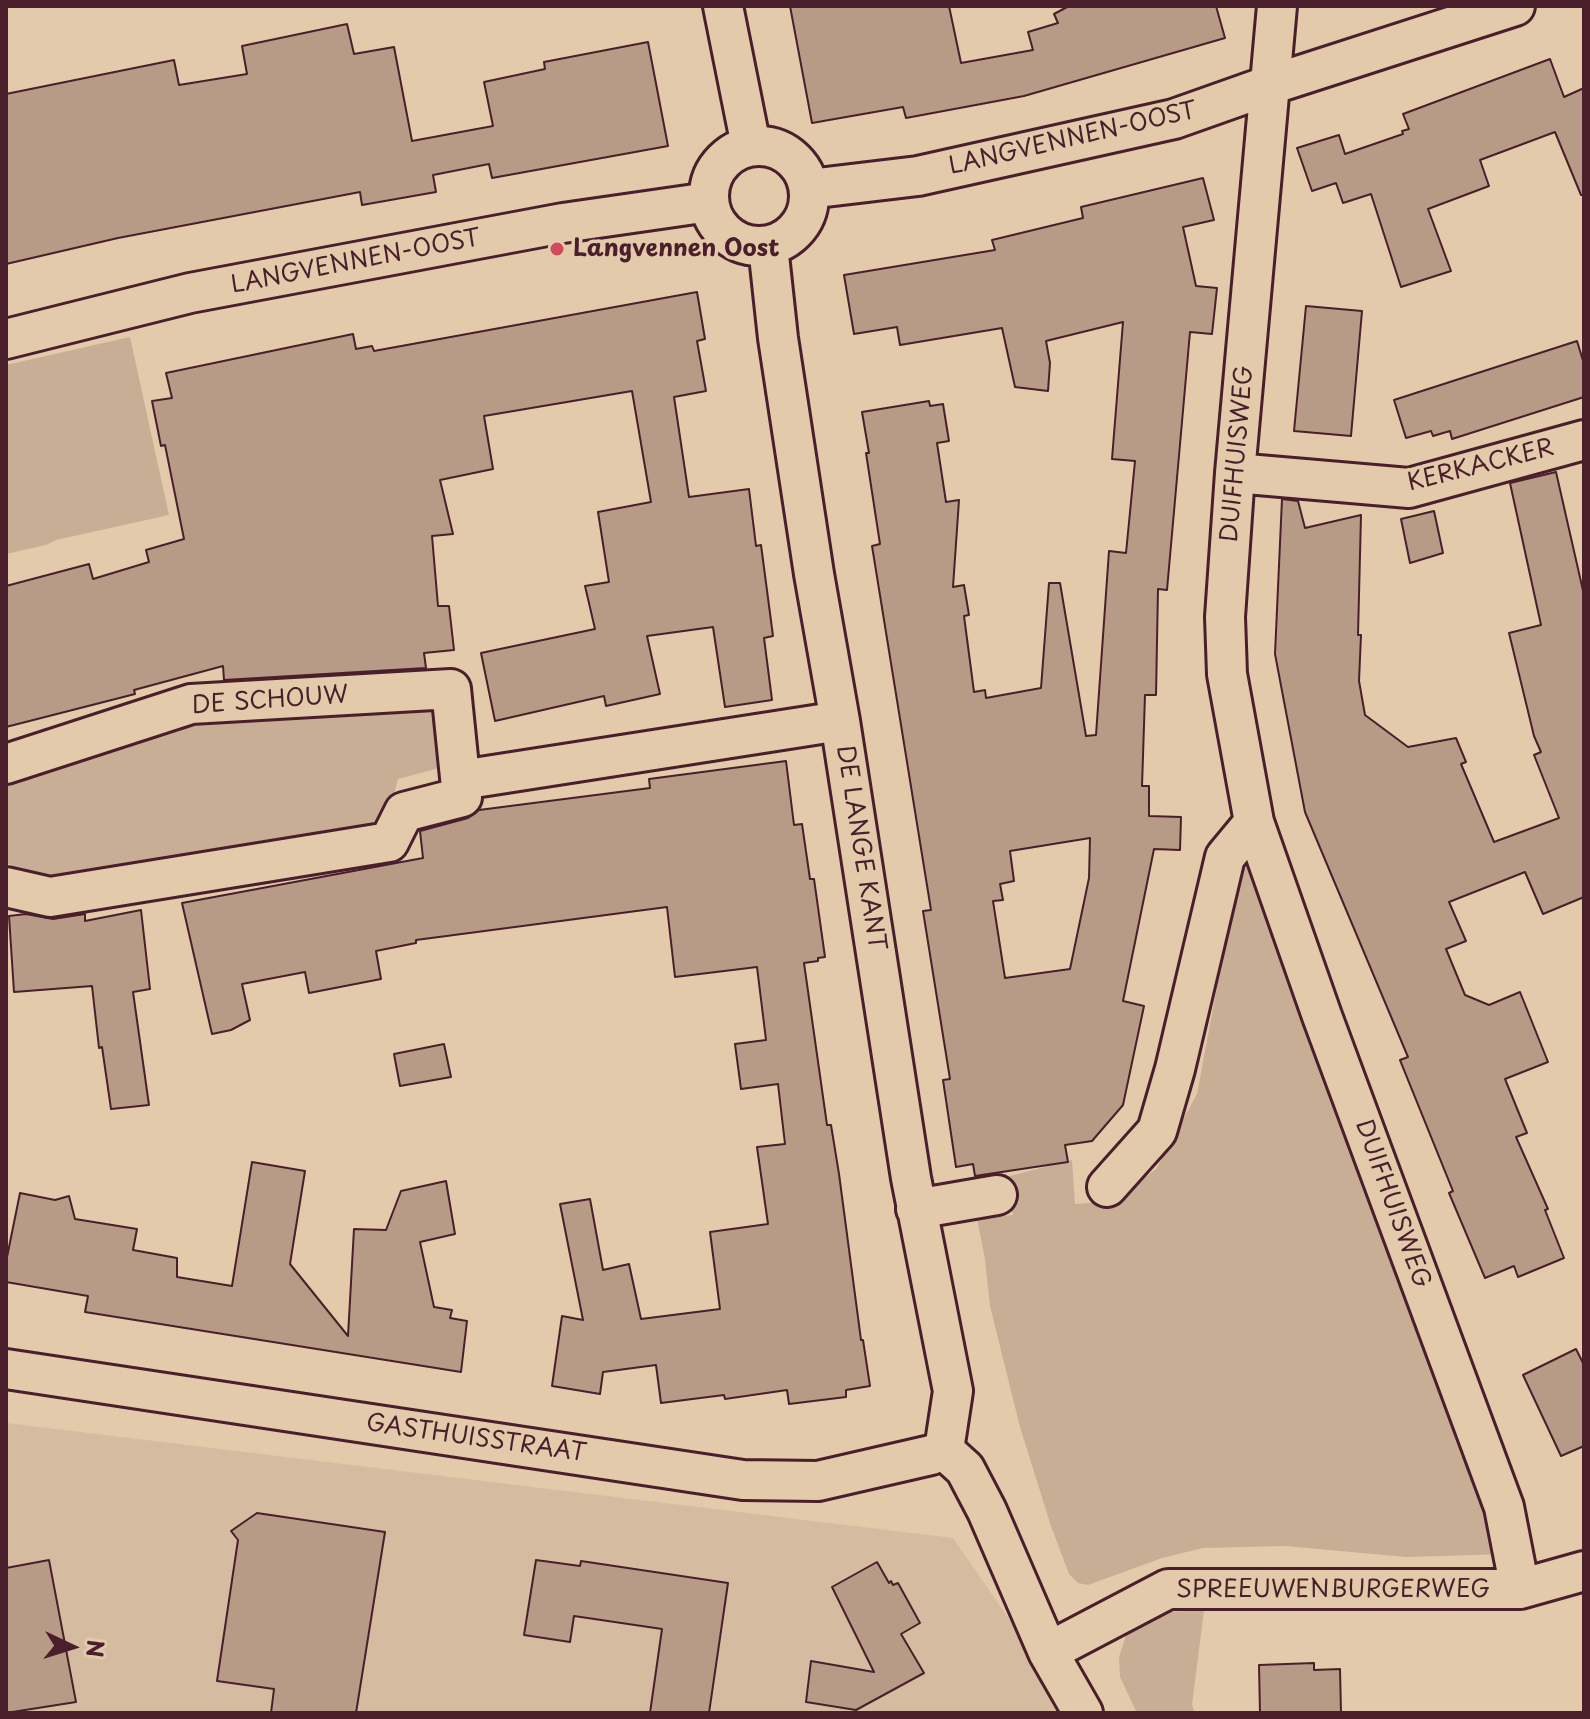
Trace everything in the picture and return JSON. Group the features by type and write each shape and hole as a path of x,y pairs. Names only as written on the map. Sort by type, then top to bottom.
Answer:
{"street":[{"path":"723,6 751,146"},
{"name":"DUIFHUISWEG","path":"1277,6 1235,473 1225,617 1227,674 1254,822 1322,1016 1504,1507 1520,1589"},
{"name":"LANGVENNEN-OOST","path":"809,189 918,176 1174,119 1515,6"},
{"path":"751,146 767,146 783,152 795,161 809,189 808,208 801,225 788,238 768,246 754,247 724,233 714,219 709,202 710,183 719,165 734,153 751,146"},
{"name":"LANGVENNEN-OOST","path":"6,339 205,290 563,223 709,202"},
{"name":"DE LANGE KANT","path":"768,246 778,338 916,1209 953,1391 944,1450"},
{"name":"KERKACKER","path":"1235,473 1409,488 1584,440"},
{"name":"DE SCHOUW","path":"6,764 191,704 451,689 461,780"},
{"path":"6,887 50,897 389,842 404,812 462,797 461,780 840,721"},
{"path":"1107,1187 1157,1131 1175,1069 1225,857 1254,822"},
{"path":"916,1209 997,1195"},
{"name":"GASTHUISSTRAAT","path":"6,1369 743,1480 818,1481 944,1450"},
{"path":"944,1450 965,1469 1048,1652 1083,1713"},
{"name":"SPREEUWENBURGERWEG","path":"1048,1652 1168,1589 1520,1589 1584,1571"}],"shaded area":[{"path":"130,337 169,515 6,554 6,365"},
{"path":"446,699 454,764 398,779 385,829 50,884 7,863 6,774 199,716"},
{"path":"1247,867 1265,892 1509,1554 1406,1557 1285,1546 1203,1548 1162,1558 1088,1585 1078,1583 1069,1574 1051,1526 1020,1427 990,1306 977,1219 1013,1215 1006,1177 1072,1160 1075,1204 1114,1201 1156,1169 1197,1094 1236,886 1241,868"},
{"path":"6,1423 953,1538 1074,1713 6,1713"},
{"path":"1204,1610 1192,1705 1195,1713 1137,1713 1120,1677 1119,1657 1129,1626 1167,1612"}],"building":[{"path":"790,6 949,6 961,63 1033,50 1028,32 1058,23 1054,14 1069,6 1216,6 1225,38 1024,96 906,118 903,107 812,123"},
{"path":"347,24 354,54 394,47 412,141 493,126 484,82 545,69 544,62 648,42 668,146 492,178 489,164 433,175 436,192 362,205 360,192 118,238 6,264 6,94 174,60 179,85 247,74 242,46"},
{"path":"1550,59 1564,97 1584,88 1584,195 1581,195 1555,132 1480,160 1489,186 1428,209 1451,271 1401,287 1371,194 1343,203 1336,183 1312,191 1297,148 1339,135 1345,154 1403,134 1402,131 1409,129 1403,114"},
{"path":"1203,178 1214,220 1183,227 1196,286 1217,288 1212,334 1190,332 1167,590 1158,589 1156,695 1145,695 1142,786 1149,786 1149,816 1181,817 1180,850 1154,849 1123,1001 1144,1006 1123,1105 1092,1141 1065,1145 1068,1162 975,1176 973,1164 956,1167 943,1080 950,1079 923,911 931,910 872,546 880,544 862,412 929,401 930,406 943,404 949,441 937,443 946,502 959,500 953,587 964,585 969,615 964,616 974,692 985,690 986,698 1041,688 1049,583 1060,583 1086,736 1096,735 1109,551 1126,553 1135,461 1112,459 1123,322 1046,341 1050,363 1048,391 1015,387 1002,328 900,345 897,327 854,334 844,275 995,250 992,240 1083,218 1081,207","holes":["1090,838 1089,878 1070,969 1005,978 993,901 1003,900 1000,884 1014,881 1010,851"]},
{"path":"697,292 705,339 697,341 706,391 674,397 689,497 749,489 756,546 761,545 773,636 764,638 772,700 725,707 713,627 647,636 660,694 606,706 604,696 495,721 481,653 595,629 585,586 609,582 598,512 651,502 632,391 484,416 493,469 440,480 453,534 432,536 438,606 449,606 454,650 424,653 426,668 224,680 223,666 134,690 135,694 6,727 6,586 89,564 93,579 149,562 146,550 184,539 165,445 161,446 152,401 172,398 166,373 353,334 356,349 372,346 374,351"},
{"path":"1306,306 1362,311 1351,436 1294,431"},
{"path":"1577,341 1584,364 1584,397 1452,439 1450,431 1433,436 1431,431 1406,438 1394,400"},
{"path":"1556,472 1584,595 1584,897 1543,914 1525,872 1449,902 1466,941 1446,949 1465,995 1489,1005 1520,992 1548,1062 1505,1079 1527,1133 1516,1137 1548,1209 1545,1210 1564,1258 1518,1277 1514,1266 1485,1278 1449,1193 1453,1191 1400,1060 1408,1057 1305,812 1275,654 1282,499 1298,501 1305,528 1361,515 1358,635 1361,635 1359,681 1365,715 1408,747 1456,738 1466,762 1461,764 1494,842 1559,818 1534,755 1541,752 1534,736 1509,633 1541,625 1510,483"},
{"path":"1434,511 1443,553 1410,563 1401,519"},
{"path":"786,761 794,825 802,824 810,879 814,879 825,957 804,963 870,1386 846,1390 846,1397 789,1404 787,1390 725,1399 724,1395 661,1403 656,1365 603,1372 600,1394 552,1386 562,1316 583,1320 560,1204 590,1199 603,1270 629,1264 641,1319 720,1309 710,1232 768,1224 757,1147 785,1144 778,1084 741,1089 735,1044 766,1040 757,967 675,977 667,907 416,940 416,943 376,951 381,979 309,993 305,972 242,984 250,1020 231,1030 212,1034 182,903 423,858 420,831 468,818 479,810 650,788 649,779"},
{"path":"141,910 150,989 133,992 149,1105 111,1109 102,1047 99,1048 92,986 14,992 9,916 26,914 53,919 85,914 85,921"},
{"path":"444,1044 451,1077 400,1086 394,1054"},
{"path":"252,1162 305,1171 290,1264 348,1336 354,1229 386,1230 401,1191 446,1181 455,1234 420,1242 434,1307 452,1310 450,1318 467,1321 461,1372 85,1312 88,1296 6,1282 6,1262 20,1193 55,1200 69,1196 75,1219 137,1229 133,1250 177,1258 177,1277 232,1286"},
{"path":"1576,1349 1584,1365 1584,1446 1561,1456 1523,1375"},
{"path":"257,1513 385,1532 356,1713 271,1713 274,1689 217,1681 238,1540 231,1531"},
{"path":"49,1560 76,1702 6,1713 6,1568"},
{"path":"536,1560 580,1566 581,1561 728,1583 709,1713 650,1713 662,1629 574,1616 570,1642 524,1635"},
{"path":"877,1562 889,1583 898,1583 920,1623 901,1634 924,1673 856,1710 806,1702 811,1661 874,1672 832,1587"},
{"path":"1314,1663 1314,1670 1340,1669 1341,1713 1260,1713 1259,1665"}],"place":[{"name":"Langvennen Oost","path":"557,249"}]}
